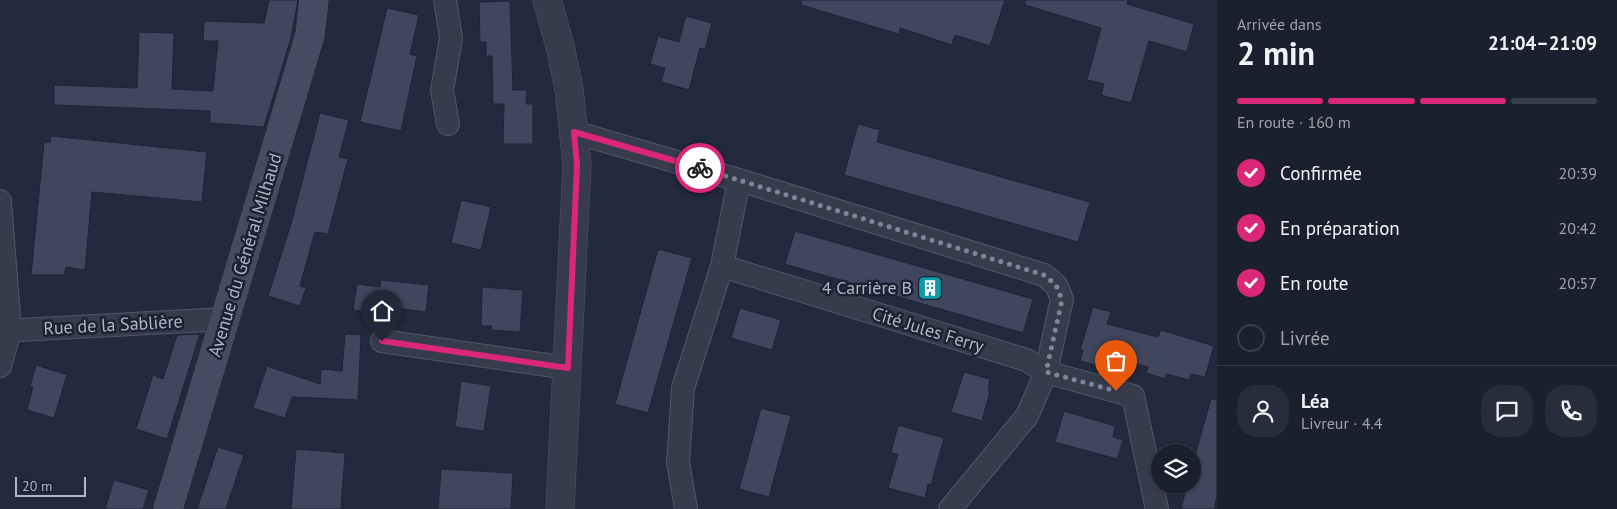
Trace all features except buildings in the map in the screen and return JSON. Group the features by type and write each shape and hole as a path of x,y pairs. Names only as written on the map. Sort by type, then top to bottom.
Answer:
{"main road":[{"name":"Avenue du Général Milhaud","path":"168,509 310,35 314,0"}],"street":[{"path":"446,0 451,38 442,90 448,124"},
{"path":"547,0 560,46 568,89 577,165 560,509"},
{"path":"574,132 739,180 1044,275 1056,285 1062,300 1046,372 1027,416 950,509"},
{"path":"686,509 678,462 684,388 722,266 739,180"},
{"path":"0,201 5,330 0,366"},
{"name":"Cité Jules Ferry","path":"722,266 1026,360 1046,372 1133,396 1158,509"},
{"name":"Rue de la Sablière","path":"5,330 226,319"},
{"path":"382,341 568,368"}],"way so far":[{"path":"700,168 1044,275 1056,285 1062,300 1046,372 1116,391"}],"place":[{"name":"4 Carrière B","path":"930,288"}],"route":[{"path":"382,341 568,368 577,165 574,132 700,168"}]}
